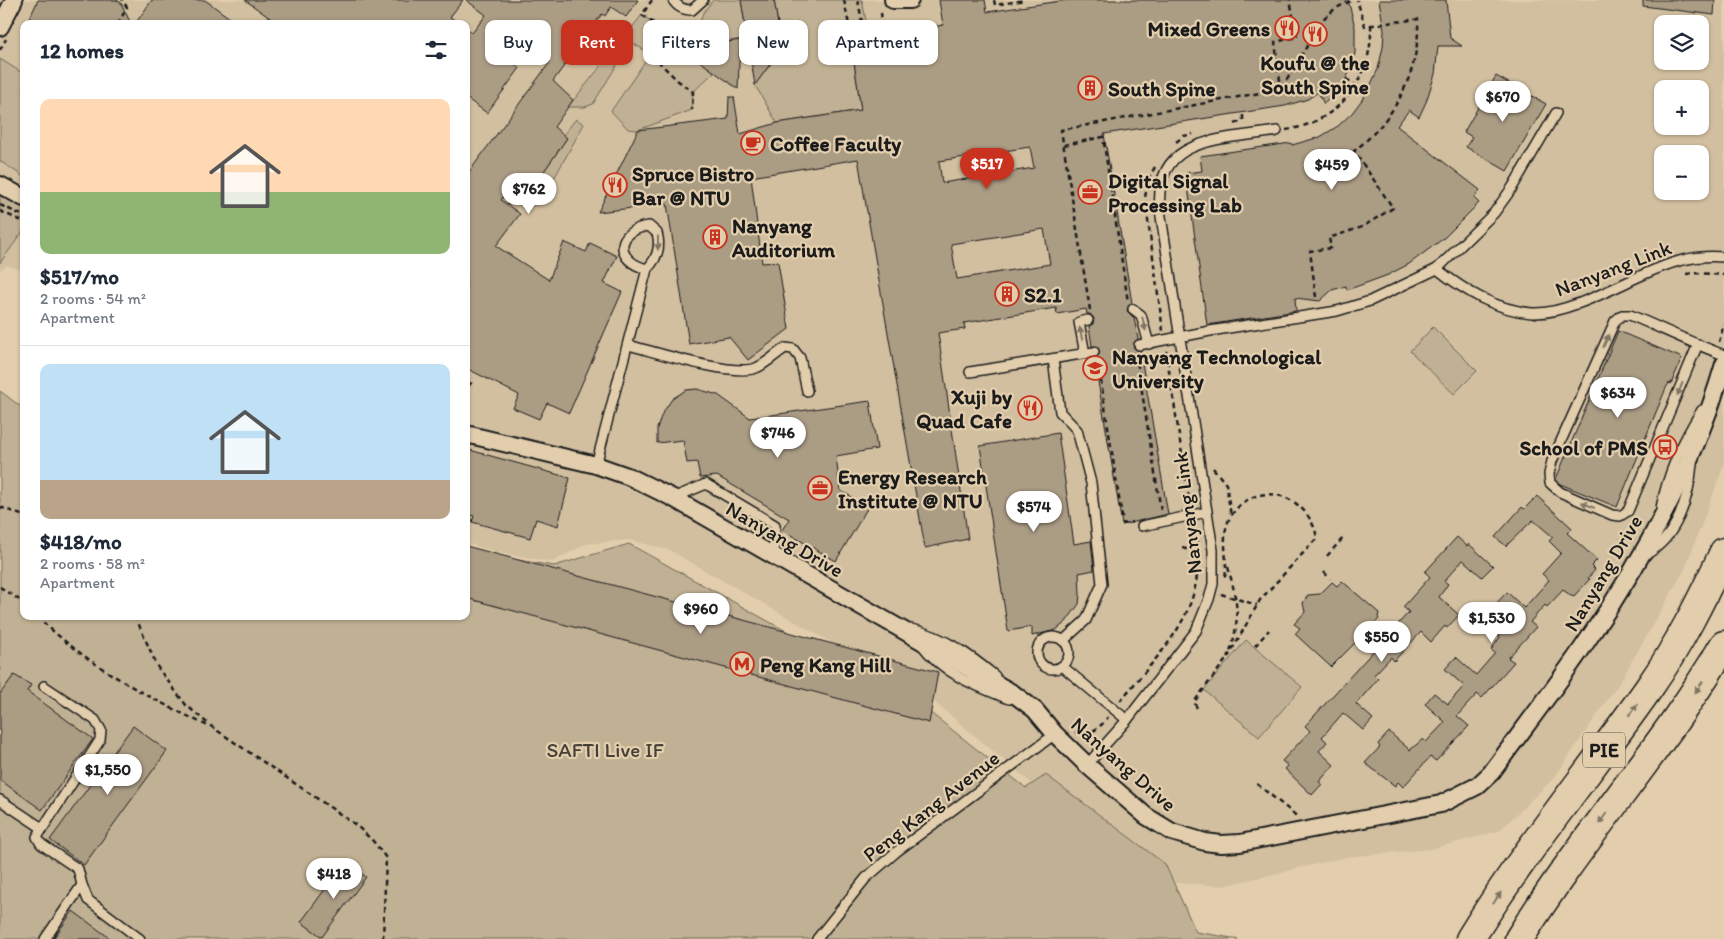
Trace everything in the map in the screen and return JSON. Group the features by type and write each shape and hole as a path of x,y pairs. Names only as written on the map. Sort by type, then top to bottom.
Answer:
{"highway":[{"name":"PIE","path":"1470,939 1542,832 1650,687 1671,655 1700,602 1724,552"},
{"name":"PIE","path":"1519,939 1588,838 1680,716 1724,645"}],"street":[{"path":"0,27 14,0"},
{"path":"894,0 910,0"},
{"path":"0,185 20,196"},
{"name":"Nanyang Drive","path":"470,435 596,465 630,477 673,498 774,558 1014,694 1034,710 1055,734 1087,765 1157,823 1189,838 1221,844 1249,841 1441,804 1477,786 1491,773 1587,642 1668,508 1693,454 1716,390 1722,357"}],"lane":[{"path":"673,0 676,6 685,10 692,10 703,0"},
{"path":"1137,346 1337,311 1370,301 1437,269 1494,213 1512,188 1556,113"},
{"name":"Nanyang Link","path":"1087,765 1127,720 1192,637 1204,614 1214,570 1207,512 1158,192 1161,178 1167,165 1183,151 1203,143 1278,131"},
{"path":"596,465 646,268 655,259 659,249 657,233 649,226 634,229 628,233 623,239 622,245 624,254 629,260 638,267 646,268"},
{"name":"Nanyang Link","path":"1437,269 1461,288 1489,302 1510,309 1534,313 1556,310 1587,300 1686,258 1701,256 1724,257"},
{"path":"1131,310 1141,315 1148,344"},
{"path":"1698,344 1628,511 1620,516 1612,515 1560,492 1550,483 1549,474 1552,461 1615,321 1622,315 1630,316 1698,344 1722,357"},
{"path":"970,372 1089,353 1078,322 1090,320"},
{"path":"628,345 709,366 743,370 757,368 785,348 794,349 800,358 808,391"},
{"path":"1053,359 1060,412 1077,430 1091,483 1102,584 1086,620 1063,641"},
{"path":"1657,525 1663,495 1682,444 1716,390"},
{"path":"470,429 484,439"},
{"path":"1637,559 1658,545 1671,530 1683,509 1691,481 1693,454"},
{"path":"673,498 706,484 775,525 774,558"},
{"path":"1137,524 1207,512"},
{"path":"894,626 920,631 942,639 979,662 1014,694"},
{"path":"1052,637 1063,641 1069,652 1067,660 1062,666 1054,669 1046,667 1040,662 1037,654 1039,646 1044,639 1052,637"},
{"path":"917,639 932,658 947,671 968,683 1034,710"},
{"path":"1062,666 1127,720"},
{"path":"44,686 95,720 101,730 100,740 37,836 41,844 78,869 88,900 140,939"},
{"name":"Peng Kang Avenue","path":"817,939 866,878 896,852 1055,734"},
{"path":"0,800 42,828"},
{"path":"45,939 82,885"}],"path":[{"path":"120,20 127,7 122,0"},
{"path":"652,0 642,15 668,33 657,46 660,63 692,92 692,110"},
{"path":"844,0 848,20"},
{"path":"858,0 862,20"},
{"path":"994,0 995,5 1025,0"},
{"path":"1281,89 1275,42 1297,37 1290,0"},
{"path":"1090,320 1061,130 1281,89 1323,19 1336,8 1352,0"},
{"path":"1316,297 1310,251 1331,248 1329,238 1362,227 1393,208 1354,151 1370,138 1384,122 1404,93 1413,67 1419,37 1418,19 1364,26 1357,0"},
{"path":"881,13 882,20"},
{"path":"1278,131 1301,128 1321,120 1341,105 1357,86 1372,39 1371,25"},
{"path":"1346,79 1365,91"},
{"path":"1230,125 1238,124 1242,120 1243,113"},
{"path":"1176,142 1184,136 1199,132"},
{"path":"1064,145 1103,137 1131,310"},
{"path":"1113,710 1183,622 1192,604 1197,583 1197,540 1164,341 1145,198 1148,179 1156,164"},
{"path":"0,204 20,214"},
{"path":"0,210 20,220"},
{"path":"1686,274 1698,272 1724,275"},
{"path":"1722,357 1724,324"},
{"path":"1137,346 1162,516"},
{"path":"1098,361 1124,524 1137,524"},
{"path":"1213,468 1226,484 1231,516"},
{"path":"1197,708 1194,702 1228,657 1257,605 1270,588 1317,538 1315,528 1306,512 1297,503 1281,496 1262,495 1245,503 1231,516 1224,534 1228,564 1238,609 1235,635 1228,657"},
{"path":"0,507 20,514"},
{"path":"1327,556 1343,538"},
{"path":"1182,548 1190,550 1198,559"},
{"path":"1224,584 1228,564"},
{"path":"1324,572 1330,579"},
{"path":"1606,572 1614,577"},
{"path":"0,587 20,600"},
{"path":"1220,603 1222,589"},
{"path":"1221,594 1257,605"},
{"path":"42,620 81,653 134,688 212,727"},
{"path":"137,620 158,668 186,705 212,727 356,825 374,841 386,858 384,939"},
{"path":"1256,646 1269,630"},
{"path":"1257,784 1300,818 1292,820"}],"shaded area":[{"name":"Nanyang Technological University","path":"0,0 1724,0 1724,465 1685,569 1621,680 1554,778 1499,831 1431,849 1346,857 1223,886 1166,882 1036,787 932,700 669,550 629,540 586,544 552,562 496,552 470,544 470,20 20,20 20,270 7,265 0,270"}],"green space":[{"path":"713,0 741,0 744,20 739,20 739,39 729,41 729,20 701,20 703,13"},
{"path":"774,0 862,0 866,20 818,20 818,65 854,65 861,110 777,123 755,85 770,65 808,65 808,20 777,20"},
{"path":"642,15 649,20 643,20 643,50 633,43 633,26"},
{"path":"0,59 20,72 20,174 0,161"},
{"path":"643,64 706,65 714,72 693,92 692,110 638,130 628,129 611,111"},
{"path":"602,65 617,65 593,104 585,107 568,107"},
{"path":"576,119 584,124 552,182 539,192 529,193 567,138 563,135"},
{"path":"0,194 20,204 20,236 0,263"},
{"path":"1433,327 1477,371 1454,394 1410,351"},
{"name":"SAFTI Live IF","path":"0,391 20,406 20,620 470,620 470,548 493,556 554,566 629,544 923,707 1026,788 1046,775 1165,864 1196,932 1238,939 0,939"},
{"path":"1246,640 1302,687 1259,737 1204,690"}],"building":[{"path":"38,0 117,0 121,3 129,20 29,20"},
{"path":"152,0 205,0 232,20 138,20"},
{"path":"245,0 463,0 450,17 454,20 272,20"},
{"path":"466,0 638,0 626,17 611,7 605,16 602,14 598,20 561,20 561,65 565,65 553,81 573,100 554,127 567,138 529,193 514,181 501,200 520,214 496,246 549,280 564,242 586,252 590,243 617,256 604,283 622,292 569,413 547,403 539,419 513,408 519,395 470,370 470,171 548,65 551,65 551,20 485,20 485,65 516,65 520,68 487,113 470,101 470,31 472,33 486,15"},
{"path":"741,0 774,0 777,20 744,20"},
{"path":"939,0 985,0 987,12 1067,0 1348,0 1355,27 1355,53 1343,84 1324,104 1318,92 1308,99 1285,106 1104,134 1132,303 1128,306 1127,311 1134,318 1138,339 1133,346 1140,351 1168,514 1122,525 1094,358 1100,352 1097,346 1092,346 1089,326 1093,324 1094,318 1087,314 1086,309 1057,314 1056,308 964,323 965,329 938,333 968,539 925,548 858,159 751,177 762,263 778,262 789,329 748,360 729,337 689,344 667,204 598,212 638,130 728,119 729,97 734,97 740,134 777,123 861,110 854,65 938,65 938,26 943,25","holes":["1030,147 1034,168 942,183 939,161","1044,229 1050,264 957,279 951,244"]},
{"path":"1379,0 1446,0 1450,38 1462,46 1438,46 1435,74 1419,117 1409,110 1397,126 1480,190 1474,198 1479,203 1444,238 1409,264 1388,275 1347,290 1346,286 1332,290 1320,301 1295,298 1296,311 1207,325 1186,173 1202,171 1200,156 1291,143 1292,145 1320,137 1338,126 1352,113 1367,93 1378,69 1383,47 1384,30"},
{"path":"1643,0 1715,0 1714,15 1643,6"},
{"path":"739,40 738,89 705,65 729,65 729,42"},
{"path":"752,65 770,65 755,85"},
{"path":"1496,76 1546,104 1507,171 1466,147 1472,137 1464,132"},
{"path":"1618,331 1682,358 1671,384 1669,383 1666,388 1617,507 1560,484 1556,479"},
{"path":"697,389 718,395 750,418 870,401 877,449 836,456 840,490 868,507 836,561 782,530 789,519 717,476 700,478 697,462 687,463 683,440 657,443 657,428 662,414 672,399 686,390"},
{"path":"1058,433 1074,544 1091,541 1094,570 1079,573 1079,604 1066,622 1056,630 1032,636 1032,627 1008,631 980,446"},
{"path":"470,450 570,478 558,526 536,519 530,538 472,522 474,516 470,515"},
{"path":"1537,496 1572,528 1567,533 1597,560 1591,566 1595,570 1588,578 1590,579 1573,597 1563,590 1547,607 1545,605 1530,622 1536,627 1508,658 1514,662 1482,698 1477,694 1457,716 1469,726 1436,761 1430,757 1403,787 1398,782 1395,786 1365,763 1380,747 1378,744 1389,732 1410,750 1423,739 1426,742 1445,722 1425,704 1434,693 1448,704 1464,686 1445,669 1456,657 1476,675 1495,653 1491,650 1500,637 1479,618 1490,606 1492,608 1507,592 1524,608 1549,580 1542,574 1561,553 1549,541 1553,537 1533,520 1506,546 1495,537 1522,507 1524,509"},
{"path":"1457,537 1467,546 1469,544 1493,566 1482,577 1463,560 1444,581 1448,584 1439,597 1459,615 1447,628 1445,626 1431,642 1421,632 1394,661 1391,657 1374,675 1378,679 1356,704 1373,719 1363,730 1343,713 1322,737 1327,742 1319,751 1334,765 1319,782 1322,784 1312,795 1285,769 1288,766 1282,761 1310,731 1305,726 1409,612 1403,607 1430,577 1425,572"},
{"path":"470,547 938,672 929,723 470,599"},
{"path":"1342,581 1379,613 1379,619 1331,667 1295,634 1300,628 1294,624 1305,612 1303,603 1308,595 1320,594 1332,582 1337,586"},
{"path":"14,675 31,685 27,691 93,739 42,810 0,780 0,694"},
{"path":"133,726 167,751 84,865 50,840"},
{"path":"345,862 366,877 322,937 301,922"},
{"path":"73,911 111,939 53,939"}],"place":[{"name":"Mixed Greens","path":"1287,28"},
{"name":"Koufu @ the South Spine","path":"1315,34"},
{"name":"South Spine","path":"1090,88"},
{"name":"Coffee Faculty","path":"753,143"},
{"name":"Spruce Bistro Bar @ NTU","path":"615,185"},
{"name":"Digital Signal Processing Lab","path":"1090,192"},
{"name":"Nanyang Auditorium","path":"715,237"},
{"name":"S2.1","path":"1007,294"},
{"name":"Nanyang Technological University","path":"1095,368"},
{"name":"Xuji by Quad Cafe","path":"1030,408"},
{"name":"School of PMS","path":"1665,447"},
{"name":"Energy Research Institute @ NTU","path":"820,488"},
{"name":"Peng Kang Hill","path":"742,664"}]}
